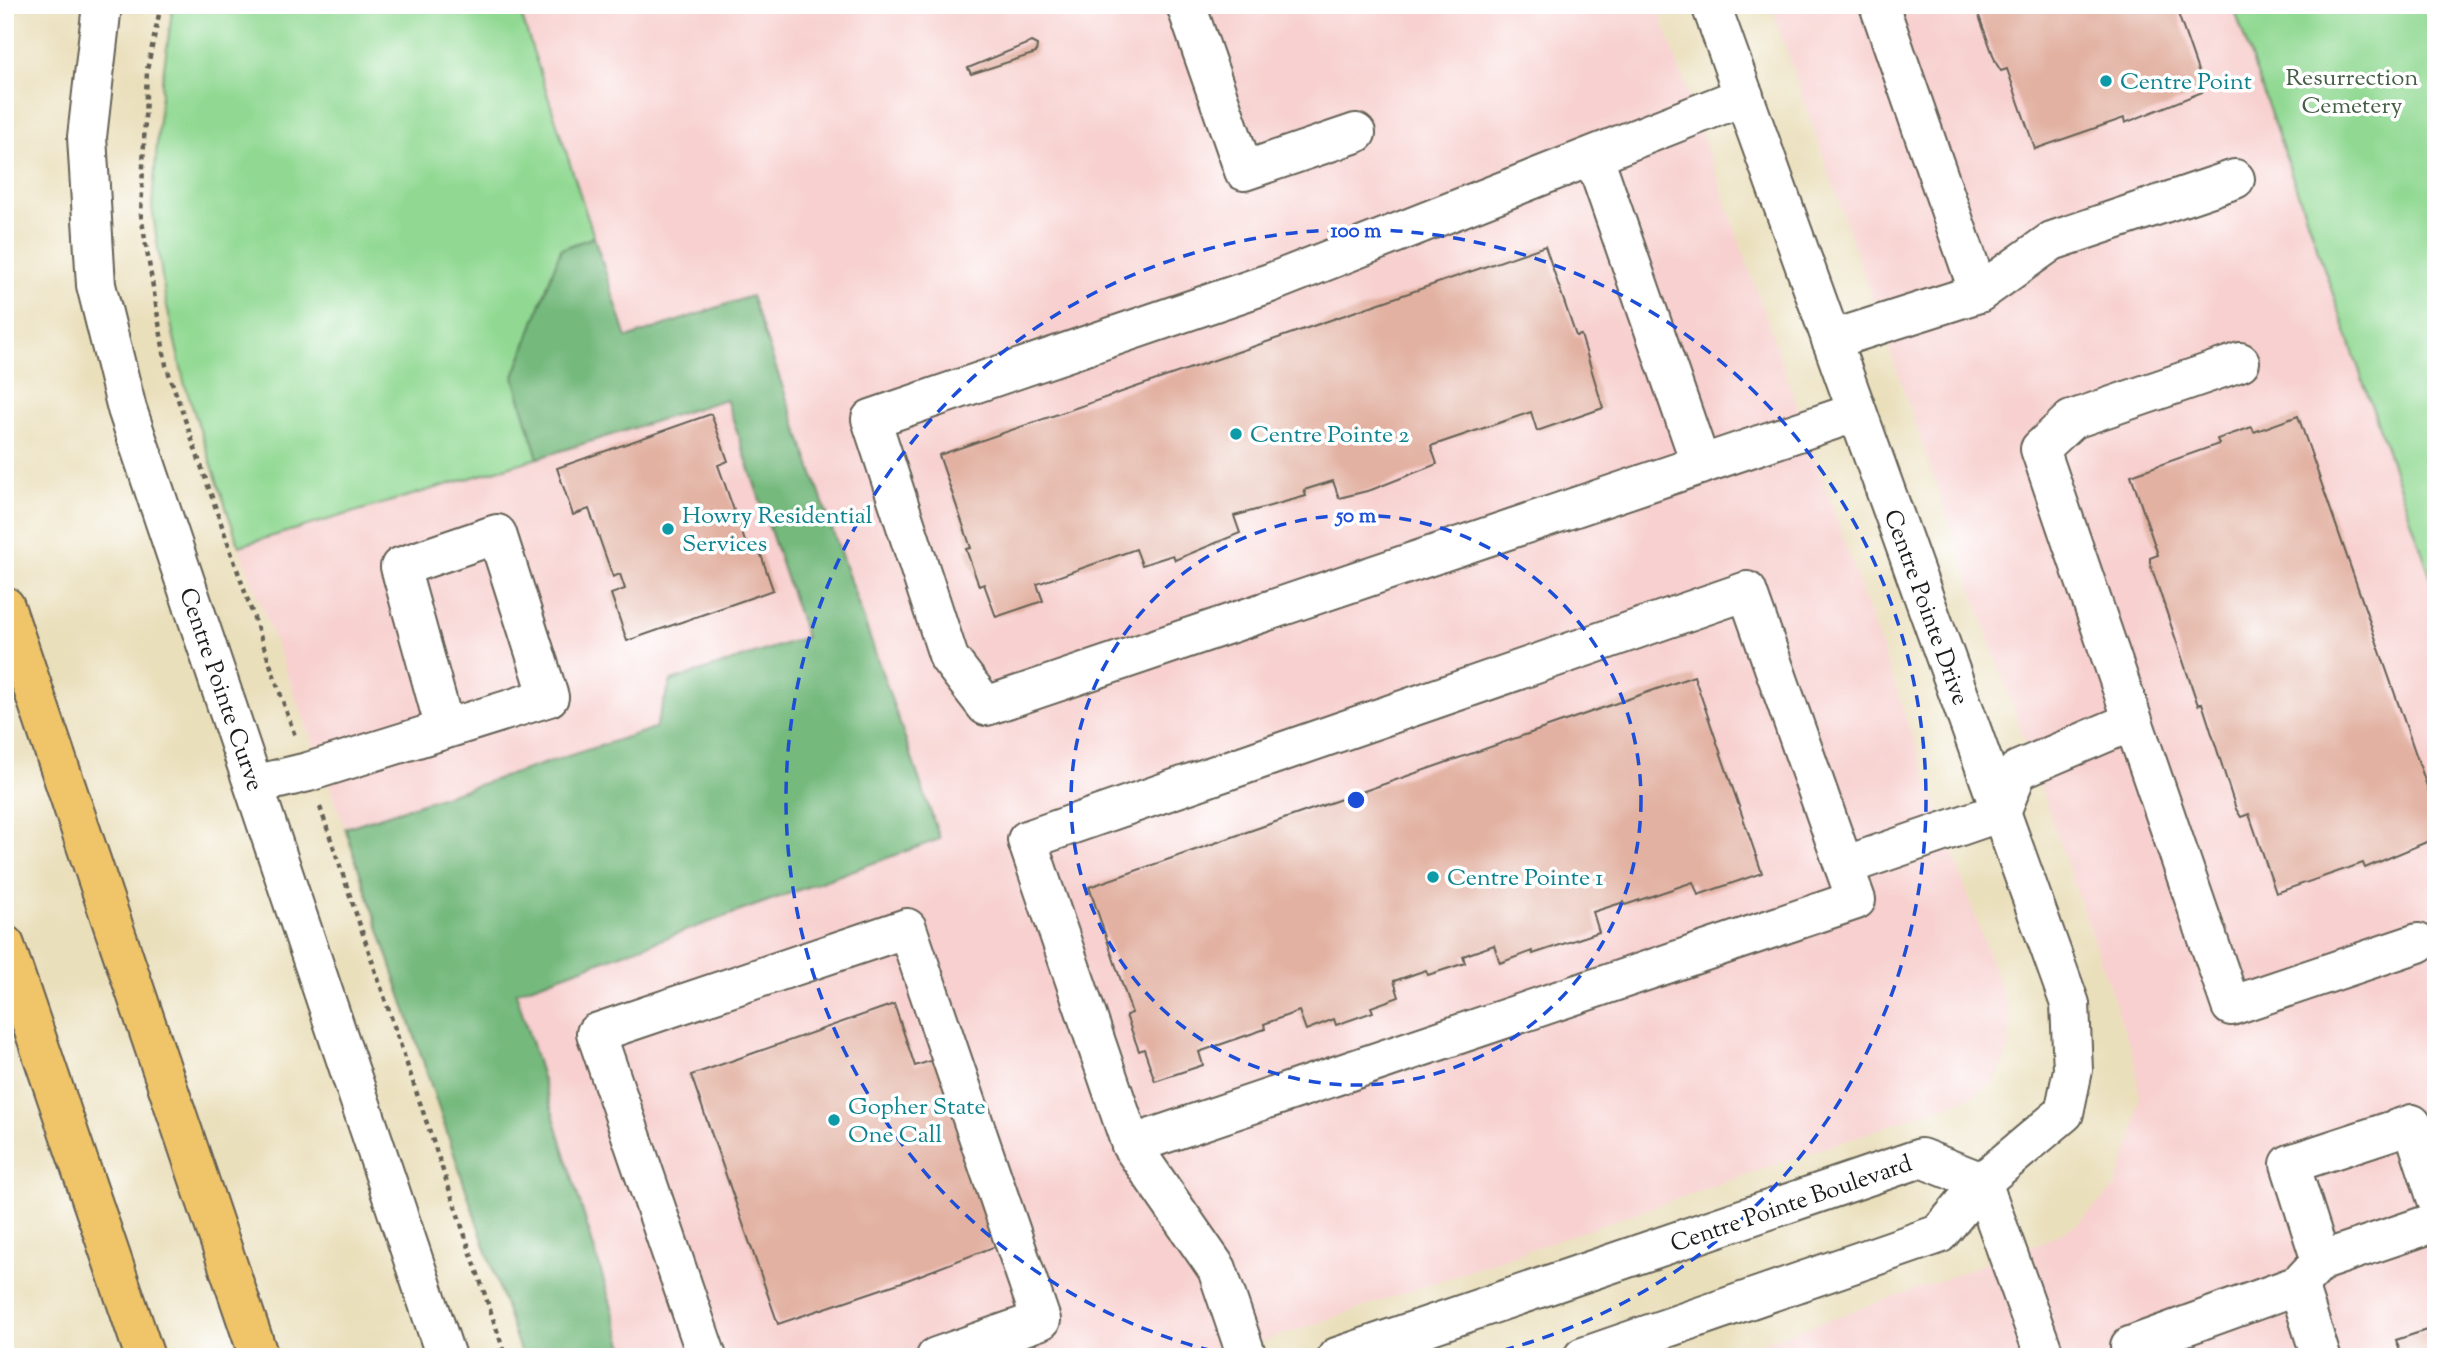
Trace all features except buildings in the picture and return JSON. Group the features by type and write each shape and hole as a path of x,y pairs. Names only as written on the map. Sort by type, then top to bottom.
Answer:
{"highway":[{"path":"5,606 259,1357"},
{"path":"5,945 145,1357"}],"street":[{"name":"Centre Pointe Curve","path":"102,5 87,137 96,285 127,409 446,1357"},
{"path":"1186,5 1244,171 1356,133"},
{"name":"Centre Pointe Drive","path":"1711,5 2070,1004 2073,1070 2064,1113 1982,1182"},
{"path":"1879,5 1979,293"},
{"path":"1744,96 1270,283 871,419 949,658 986,706 1857,412"},
{"path":"1594,156 1701,465"},
{"path":"1831,340 1979,293 2052,241 2235,179"},
{"path":"2240,362 2071,420 2040,449 2231,1006 2418,943"},
{"path":"254,785 308,772 549,697 497,534 400,567 445,729"},
{"path":"1131,1145 1856,900 1747,591 1027,840 1131,1145 1217,1269 1247,1357"},
{"path":"1844,866 2001,812 2018,770 2133,721"},
{"path":"707,1357 596,1033 907,928 1041,1320 936,1357"},
{"path":"2321,1357 2290,1164 2412,1124 2436,1197"},
{"name":"Centre Pointe Boulevard","path":"1337,1357 1921,1158 1982,1182"},
{"path":"1583,1357 1939,1234 1982,1182"},
{"path":"1982,1182 2045,1357"},
{"path":"2133,1357 2130,1346 2436,1222"}],"path":[{"path":"161,5 147,70 141,215 166,365 308,772 506,1357"}],"shaded area":[{"path":"518,5 1657,5 2010,1016 2009,1050 1994,1082 1971,1097 1219,1357 627,1357 516,992 940,839 751,297 627,339"},
{"path":"1771,5 2233,5 2436,592 2436,1357 1722,1357 1931,1284 2047,1240 2080,1222 2115,1187 2133,1139 2139,1095 2135,1061"},
{"path":"726,399 806,637 671,681 655,728 345,828 239,546"}],"green space":[{"path":"173,5 518,5 594,237 561,249 514,377 538,458 239,546 184,382 165,297 152,207 162,81"},
{"name":"Resurrection Cemetery","path":"2233,5 2436,5 2436,592"},
{"path":"594,237 627,338 751,296 940,839 516,992 627,1357 522,1357 345,828 655,728 671,681 806,637 726,399 538,458 514,377 561,249"}],"place":[{"name":"Centre Point","path":"2106,81"},
{"name":"Centre Pointe 2","path":"1236,434"},
{"name":"Howry Residential Services","path":"668,529"},
{"name":"Centre Pointe 1","path":"1433,877"},
{"name":"Gopher State One Call","path":"834,1120"}]}
